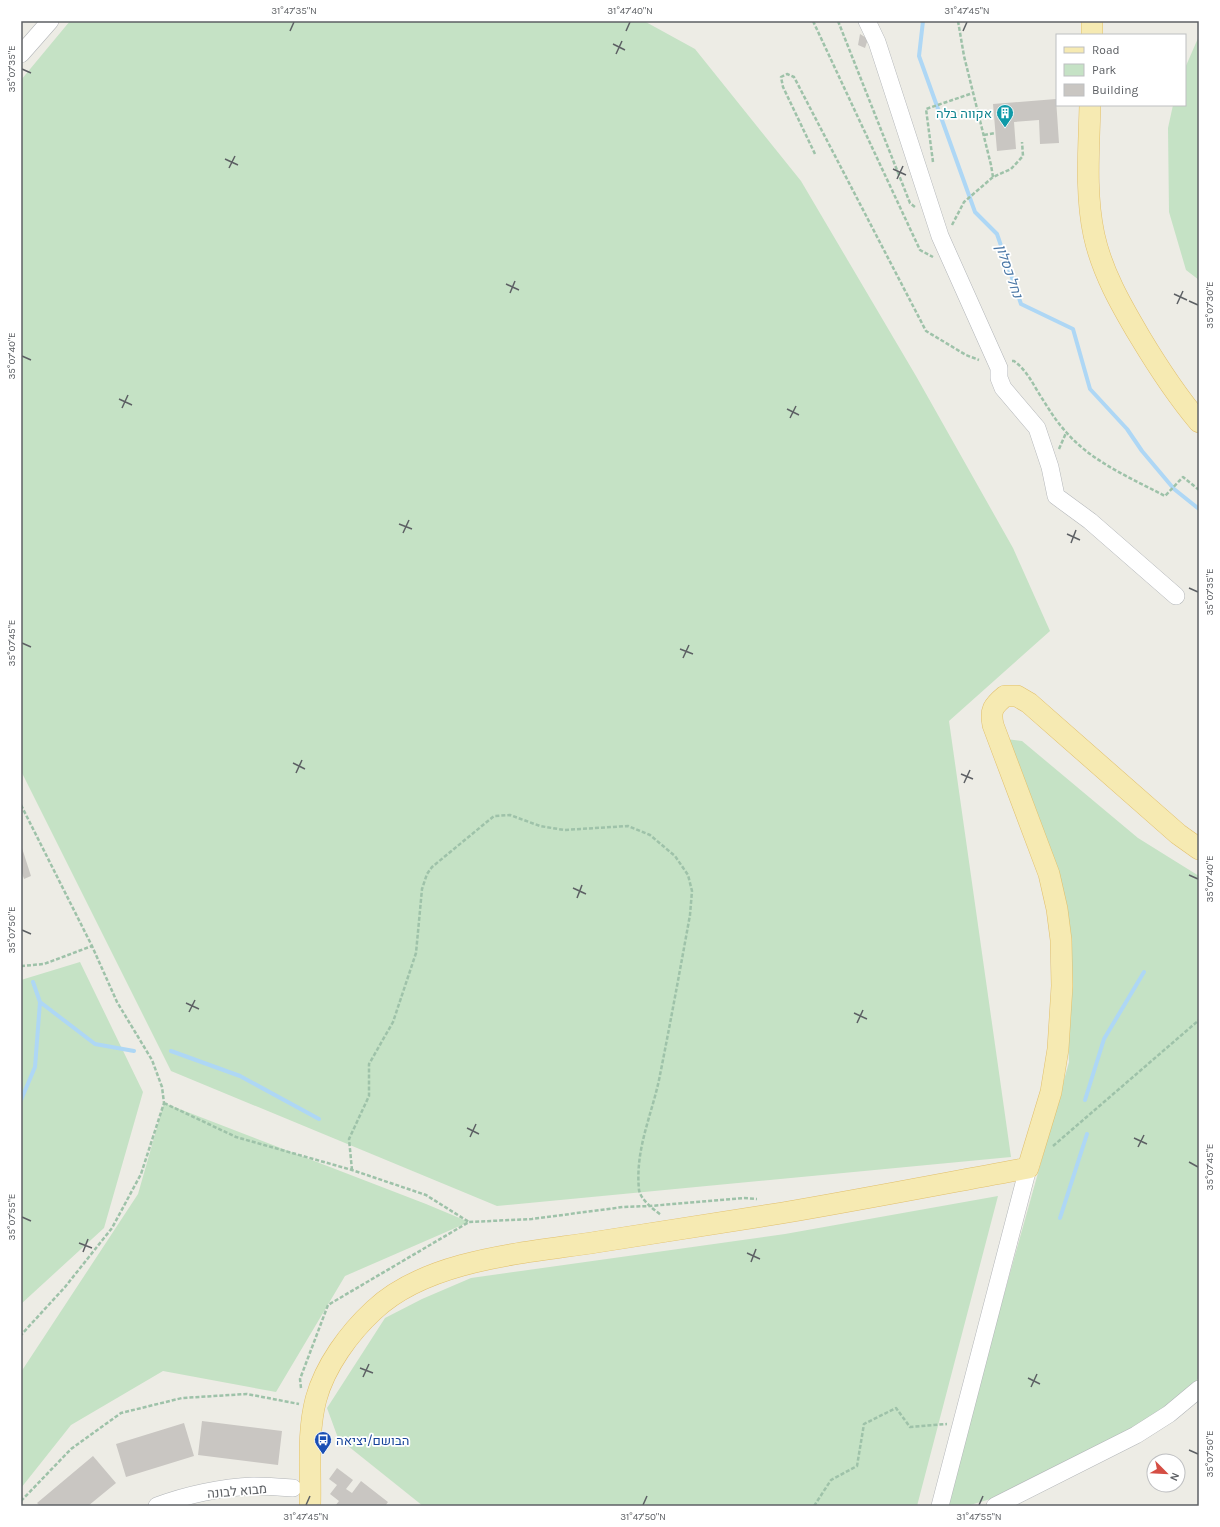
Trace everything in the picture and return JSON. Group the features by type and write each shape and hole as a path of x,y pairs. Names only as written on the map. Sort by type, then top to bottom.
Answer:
{"main road":[{"path":"1092,21 1092,34"},
{"path":"1090,106 1088,175 1090,206 1094,235 1103,264 1111,286 1155,362 1199,422"},
{"path":"310,1506 311,1430 321,1384 349,1337 375,1309 402,1289 416,1282 460,1266 494,1258 783,1213 1028,1168 1051,1092 1058,1049 1062,986 1060,940 1058,910 1049,874 993,726 991,714 996,704 1005,696 1017,696 1029,703 1178,834 1199,849"}],"street":[{"path":"21,54 50,21"},
{"path":"867,21 877,42 939,231 999,368 998,378 1003,388 1037,428 1050,467 1056,496 1090,521 1176,596"},
{"path":"940,1506 1028,1168"},
{"path":"995,1506 1136,1435 1169,1414 1199,1389"},
{"name":"מבוא לבונה","path":"158,1506 220,1490 252,1486 293,1488"}],"path":[{"path":"813,21 920,250 955,270"},
{"path":"838,21 910,203 939,231 950,230 964,202 976,191 993,177 1011,170 1023,156 1022,142"},
{"path":"958,21 964,56 993,177"},
{"path":"814,154 783,87 781,77 787,74 794,77 926,331 966,355 999,368 1007,362 1014,361 1023,367 1050,412 1062,428 1086,451 1107,464 1165,496 1183,477 1199,490"},
{"path":"921,178 933,166 926,109 973,93"},
{"path":"984,135 995,132"},
{"path":"21,805 92,946 117,1002 152,1060 162,1087 164,1104 140,1174 112,1228 65,1287 21,1335"},
{"path":"352,1170 349,1139 369,1096 369,1064 393,1022 416,953 422,889 427,874 432,867 494,816 510,815 540,826 564,830 628,826 650,835 674,856 688,875 692,891 690,915 658,1081 643,1136 639,1160 640,1192 650,1206 681,1229"},
{"path":"21,966 44,964 92,946"},
{"path":"1052,1147 1199,1020"},
{"path":"164,1104 236,1137 352,1170 426,1195 469,1222 532,1219 623,1207 744,1198 763,1199 783,1213"},
{"path":"21,1501 71,1449 121,1413 182,1398 246,1394 303,1405"},
{"path":"814,1506 831,1480 857,1466 864,1424 896,1408 910,1427 962,1422"}],"green space":[{"path":"70,21 644,21 695,49 801,181 916,376 1013,548 1050,631 949,721 1011,1157 497,1206 171,1071 21,771 21,80"},
{"path":"1199,36 1199,280 1186,270 1169,212 1168,128 1173,106 1186,106 1186,66"},
{"path":"1006,739 1022,741 1138,838 1199,876 1199,1377 1189,1391 1147,1420 1007,1494 967,1506 945,1506 1069,1062 1062,905"},
{"path":"80,962 143,1092 104,1228 21,1304 21,980"},
{"path":"164,1103 469,1222 345,1276 276,1392 163,1371 71,1425 21,1488 21,1372 138,1194"},
{"path":"998,1196 917,1506 423,1506 338,1438 327,1408 385,1318 422,1299 471,1278 785,1234"}],"building":[{"path":"860,34 868,39 865,48 858,45"},
{"name":"אקווה בלה","path":"1056,99 1059,143 1040,144 1039,120 1014,122 1016,149 997,151 993,104"},
{"path":"21,845 31,876 24,879 21,870"},
{"path":"202,1421 282,1431 278,1465 198,1455"},
{"path":"184,1423 194,1456 126,1477 116,1444"},
{"path":"93,1456 116,1483 88,1506 40,1506 37,1503"},
{"path":"337,1468 353,1480 346,1489 352,1493 361,1481 388,1502 385,1506 335,1506 339,1501 330,1494 337,1485 329,1479"}],"waterway":[{"name":"נחל כסלון","path":"923,21 919,56 975,212 997,234 1021,304 1073,329 1090,389 1127,429 1142,451 1174,489 1199,509"},
{"path":"1085,1100 1104,1039 1144,972"},
{"path":"21,1100 35,1067 40,1002 33,982"},
{"path":"40,1002 95,1044 134,1051"},
{"path":"171,1051 240,1076 319,1119"},
{"path":"1060,1218 1087,1134"}],"place":[{"name":"אקווה בלה","path":"1005,128"},
{"name":"הבושם/יציאה","path":"323,1455"}]}
